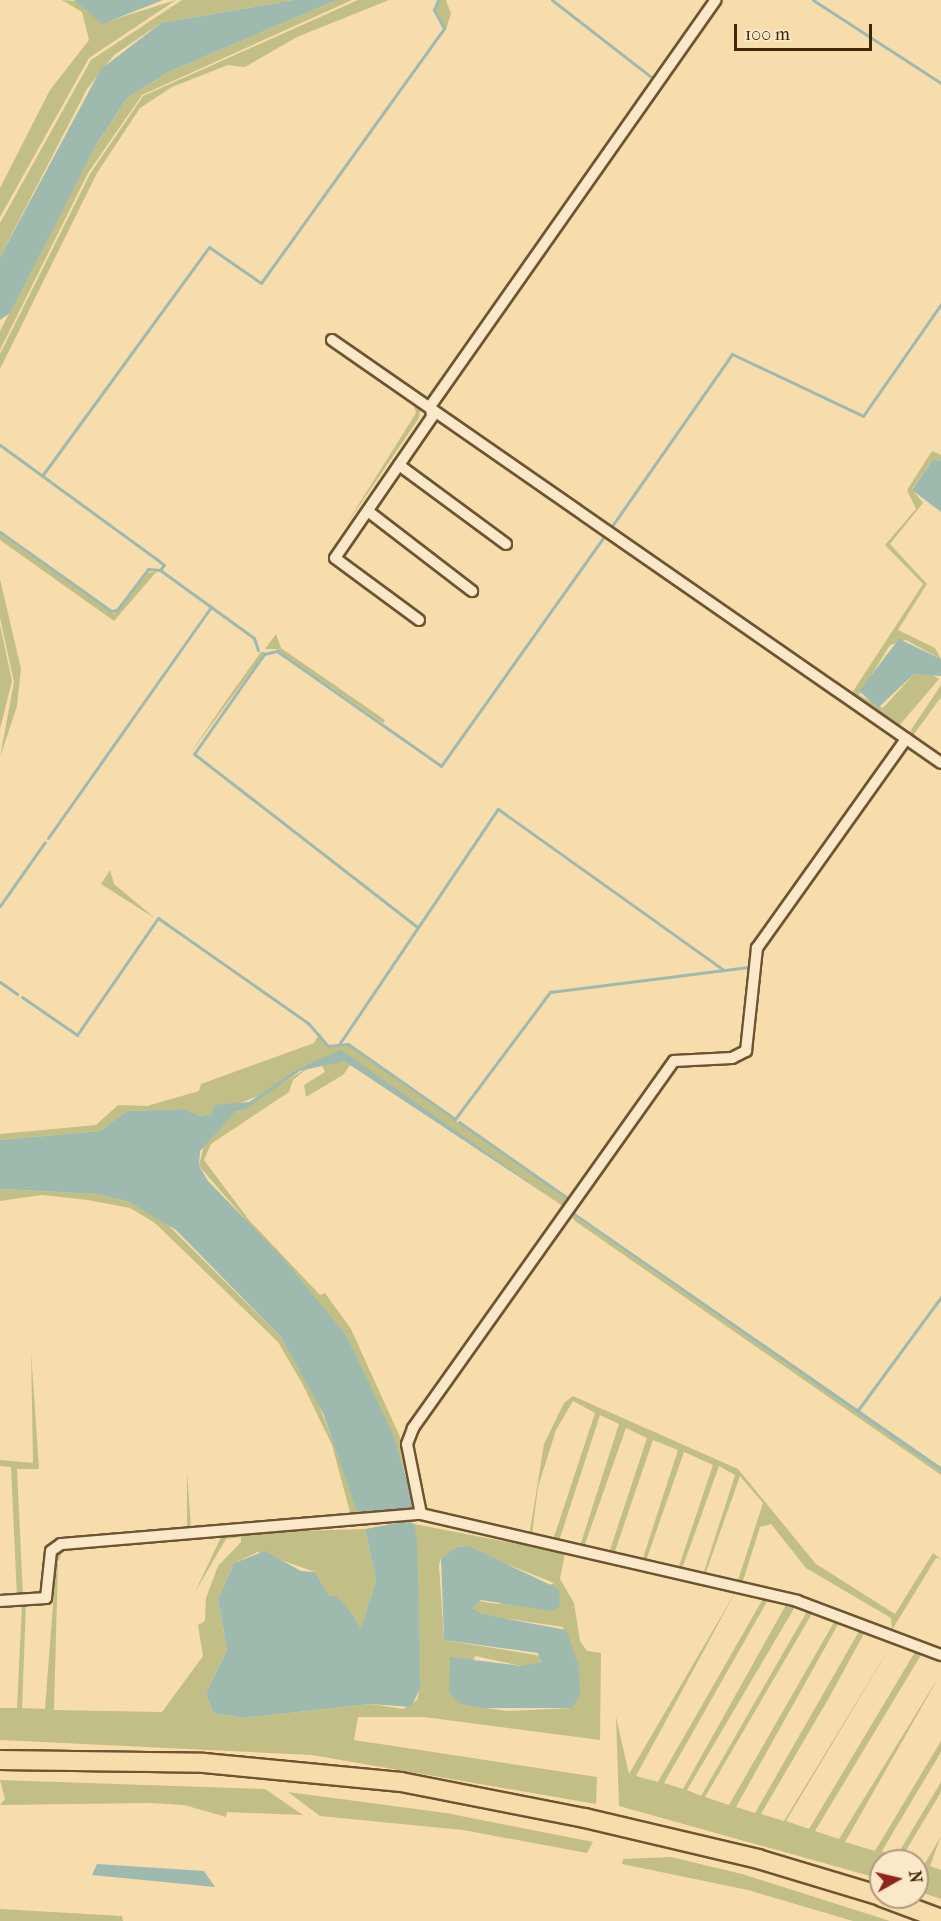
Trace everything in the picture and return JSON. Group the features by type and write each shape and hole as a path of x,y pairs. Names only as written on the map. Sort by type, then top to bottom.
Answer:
{"highway":[{"path":"0,1760 204,1763 401,1782 585,1818 758,1859 869,1893"},
{"path":"914,1909 941,1919"}],"street":[{"path":"419,620 335,558 369,512 432,417 431,405 717,0"},
{"path":"332,340 431,405 941,763"},
{"path":"399,465 506,544"},
{"path":"369,512 472,591"},
{"path":"421,1514 407,1444 413,1428 674,1062 732,1058 746,1051 757,948 906,739"},
{"path":"0,1601 46,1598 51,1551 61,1544 421,1514 798,1601 941,1654"}],"shaded area":[{"path":"62,0 76,1 102,23 176,0 89,58 0,217 0,188 50,90 89,40 82,12"},
{"path":"74,0 163,0 102,24"},
{"path":"182,0 293,0 161,23 114,55 87,89 0,257 0,223 91,60"},
{"path":"293,0 337,0 168,72 127,98 96,145 10,313 0,320 0,257 101,69 161,23"},
{"path":"337,0 352,0 142,95 88,173 0,350 0,331 96,145 127,98 168,72"},
{"path":"358,0 389,0 297,37 245,67 228,65 172,87 140,108 97,173 0,369 0,354 90,174 143,96"},
{"path":"439,0 446,0 451,14 446,29 435,10"},
{"path":"413,401 421,406 419,418 344,528 416,413"},
{"path":"932,451 941,455 941,461 933,459 912,489 923,503 890,544 927,584 898,630 935,648 941,659 906,640 890,645 859,695 883,708 914,674 928,672 939,679 898,727 850,696 923,584 885,545 916,509 907,490"},
{"path":"933,459 941,461 941,512 912,490"},
{"path":"0,534 114,614 148,573 157,571 114,621 0,540"},
{"path":"0,579 21,669 17,706 0,757 14,682 0,618"},
{"path":"0,625 12,681 0,729"},
{"path":"276,634 281,648 385,720 383,723 276,649 265,649"},
{"path":"899,639 941,659 941,676 914,674 878,708 859,691"},
{"path":"261,652 265,652 189,755 228,698"},
{"path":"941,685 941,697 912,737 911,730"},
{"path":"110,870 114,884 156,919 101,884"},
{"path":"320,1033 327,1047 349,1046 571,1202 566,1208 344,1053 306,1065 263,1094 212,1114 201,1116 184,1109 127,1111 100,1131 0,1140 0,1134 96,1125 118,1105 147,1106 199,1091 201,1084 314,1043"},
{"path":"341,1050 566,1208 344,1061 300,1071 246,1109 236,1111 200,1151 199,1166 208,1181 281,1256 346,1335 393,1435 413,1500 410,1510 358,1514 323,1413 281,1337 176,1230 129,1202 97,1194 0,1189 0,1140 100,1131 127,1111 184,1109 201,1116 212,1114 214,1105 249,1102 299,1068"},
{"path":"344,1061 351,1064 343,1075 306,1097 304,1085 325,1072 321,1063"},
{"path":"309,1067 293,1080 289,1092 211,1144 204,1160 249,1220 320,1295 325,1293 351,1329 400,1437 417,1507 412,1511 187,1531 187,1472 191,1528 351,1516 332,1445 303,1385 278,1342 155,1223 130,1208 88,1200 42,1195 0,1201 0,1189 97,1194 129,1202 165,1222 281,1337 313,1390 350,1485 409,1482 346,1335 199,1166 204,1144 236,1111"},
{"path":"572,1211 941,1467 941,1472 570,1213"},
{"path":"570,1213 941,1472 941,1475 575,1221"},
{"path":"31,1351 39,1469 17,1469 23,1597 17,1597 11,1467 0,1466 0,1460 33,1463"},
{"path":"573,1396 738,1469 816,1564 895,1614 933,1553 941,1559 936,1558 892,1630 891,1618 806,1568 771,1524 760,1527 742,1584 737,1583 763,1503 740,1476 705,1575 733,1582 529,1537 544,1444 564,1403","holes":["573,1401 595,1413 553,1540 532,1534 538,1487 556,1430","600,1415 619,1424 580,1546 559,1541","626,1428 647,1438 609,1553 584,1547","653,1440 678,1450 642,1561 614,1554","684,1452 713,1465 678,1569 648,1563 647,1558","719,1466 735,1475 703,1575 682,1569"]},
{"path":"408,1521 414,1524 417,1539 419,1614 420,1689 411,1707 371,1704 243,1718 213,1713 206,1693 227,1650 218,1599 234,1563 265,1551 301,1571 315,1572 330,1597 336,1596 348,1608 361,1629 376,1580 365,1529"},
{"path":"414,1524 565,1553 560,1579 574,1603 580,1641 587,1651 601,1653 600,1740 424,1717 358,1717 354,1740 597,1777 596,1804 312,1755 0,1740 0,1708 17,1708 22,1604 26,1604 22,1708 45,1709 57,1552 64,1547 58,1562 54,1710 162,1712 203,1656 198,1625 205,1621 206,1598 218,1566 241,1542 241,1537 226,1539 195,1592 223,1533 365,1529 376,1580 361,1630 348,1608 330,1597 315,1572 258,1552 234,1563 218,1599 227,1650 206,1693 213,1713 243,1718 371,1704 403,1709 417,1700 420,1688","holes":["462,1546 554,1583 499,1604 477,1601 472,1608 482,1615 563,1627 579,1685 572,1708 507,1711 461,1704 475,1656 521,1666 539,1665 542,1656 444,1640 439,1565 441,1558"]},
{"path":"469,1546 559,1589 560,1606 552,1611 481,1600 472,1608 482,1614 566,1630 579,1666 580,1695 572,1708 481,1708 461,1704 449,1693 450,1657 521,1666 541,1662 538,1653 444,1640 441,1558 457,1547"},
{"path":"736,1591 636,1776 658,1782 764,1597 769,1598 664,1783 683,1789 787,1603 796,1605 687,1790 701,1796 809,1608 814,1610 705,1797 729,1805 837,1617 841,1619 736,1807 755,1813 862,1626 867,1628 761,1814 784,1821 895,1639 786,1821 809,1829 918,1647 924,1650 815,1831 839,1839 941,1673 845,1842 869,1849 869,1876 619,1806 616,1717 629,1774"},
{"path":"941,1741 941,1752 883,1849 876,1849"},
{"path":"0,1780 265,1789 303,1815 227,1812 226,1817 184,1805 150,1803 0,1805 5,1799"},
{"path":"941,1782 941,1792 907,1849 901,1849"},
{"path":"288,1792 446,1813 593,1842 587,1853 463,1830 320,1816"},
{"path":"941,1836 930,1866 941,1870 941,1899 929,1895 929,1856"},
{"path":"671,1857 742,1874 890,1921 853,1921 748,1890 622,1864 623,1859"},
{"path":"97,1864 204,1871 215,1887 92,1875"},
{"path":"0,1909 122,1916 123,1921 0,1921"}],"waterway":[{"path":"42,476 209,247 261,283 444,28 434,10 438,0"},
{"path":"552,0 654,79"},
{"path":"813,0 941,83"},
{"path":"612,526 732,354 863,416 941,304"},
{"path":"0,445 159,561 164,565 160,570"},
{"path":"0,532 111,611 117,610 148,569 160,570 254,638 258,650"},
{"path":"416,926 194,754 264,654 277,651 441,766 606,534"},
{"path":"48,838 211,607"},
{"path":"340,1043 498,809 724,970"},
{"path":"0,906 45,842"},
{"path":"22,997 77,1035 158,918 308,1023 328,1046 348,1044 455,1119 550,992 748,967"},
{"path":"0,982 17,994"},
{"path":"459,1122 572,1201"},
{"path":"858,1410 941,1297"}]}
